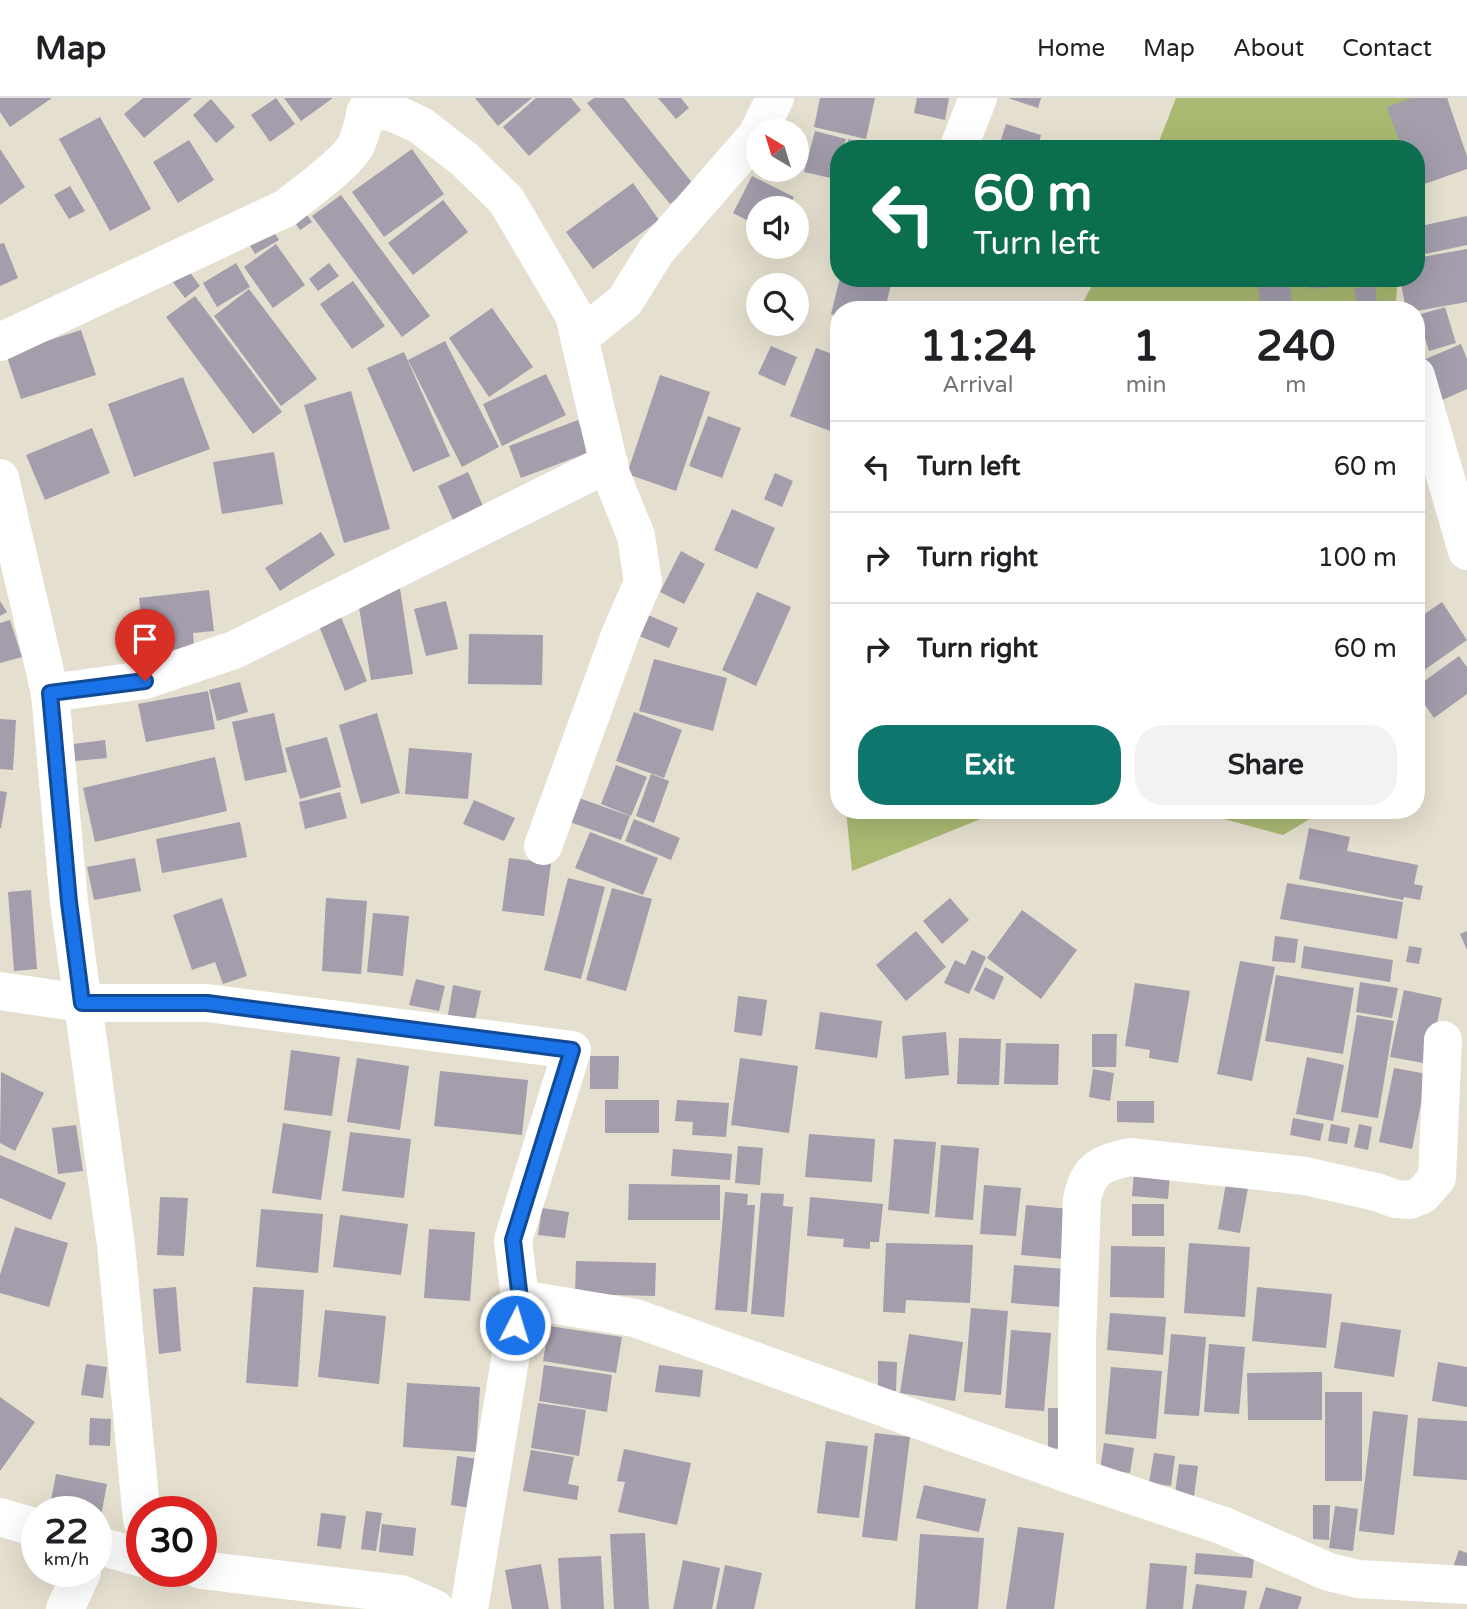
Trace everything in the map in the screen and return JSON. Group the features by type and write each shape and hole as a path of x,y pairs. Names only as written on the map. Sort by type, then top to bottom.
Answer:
{"street":[{"path":"765,119 775,98"},
{"path":"962,140 978,98"},
{"path":"0,342 286,208 320,182 356,147 369,105 420,125 464,159 506,200 574,315 609,463 636,536 643,582 620,635 543,846"},
{"path":"579,338 625,301 656,251 746,148"},
{"path":"1425,407 1467,551"},
{"path":"50,693 145,681 234,650 609,463"},
{"path":"0,478 50,693 69,902 117,1245 140,1496"},
{"path":"0,991 82,1003 207,1003 572,1050 513,1240 520,1299 469,1609"},
{"path":"1077,1478 1077,1343 1082,1199 1085,1184 1093,1172 1109,1161 1130,1157 1305,1176 1396,1199 1410,1200 1422,1195 1437,1178 1443,1040"},
{"path":"520,1299 635,1318 1077,1478 1224,1526 1329,1572 1358,1579 1467,1585"},
{"path":"0,1517 21,1523"},
{"path":"217,1572 401,1594 435,1609"},
{"path":"65,1609 75,1587"}],"green space":[{"path":"1176,98 1448,98 1425,148 1425,140 1160,140"},
{"path":"1091,287 1397,287 1396,301 1084,301"},
{"path":"847,819 981,819 852,871"},
{"path":"1223,819 1310,819 1283,835"}],"building":[{"path":"0,98 52,98 10,127 0,112"},
{"path":"143,98 192,98 144,138 124,114"},
{"path":"276,98 295,124 270,142 251,115"},
{"path":"284,98 333,98 301,121"},
{"path":"475,98 532,98 498,126"},
{"path":"536,98 571,98 581,110 529,156 503,127"},
{"path":"594,98 624,98 694,185 670,204 587,103"},
{"path":"658,98 681,98 689,108 676,119"},
{"path":"820,98 875,98 866,139 814,127"},
{"path":"917,98 949,98 945,120 914,113"},
{"path":"1008,98 1041,98 1038,108"},
{"path":"1413,98 1447,98 1467,156 1467,169 1425,184 1425,140 1399,140 1387,107"},
{"path":"211,99 235,127 216,143 193,115"},
{"path":"100,117 151,209 110,231 59,139"},
{"path":"1006,124 1041,135 1040,140 1001,140"},
{"path":"815,131 846,139 830,140 830,178 809,173 809,153"},
{"path":"189,140 214,180 178,203 153,162"},
{"path":"0,149 25,187 0,205"},
{"path":"412,149 444,194 384,237 352,192"},
{"path":"749,182 764,182 792,196 746,196 746,220 733,213"},
{"path":"633,183 659,220 593,269 566,232"},
{"path":"70,186 85,211 69,219 54,195"},
{"path":"341,195 430,316 402,337 312,216"},
{"path":"443,200 468,232 413,275 388,243"},
{"path":"298,202 312,222 300,230 286,210"},
{"path":"1467,216 1467,245 1425,254 1425,225"},
{"path":"266,219 279,240 255,254 242,233"},
{"path":"4,243 18,278 0,286 0,244"},
{"path":"276,244 305,285 273,308 244,267"},
{"path":"1467,249 1467,302 1425,309 1425,301 1404,301 1402,287 1425,287 1425,256"},
{"path":"236,263 250,287 217,307 203,283"},
{"path":"329,263 339,276 318,291 309,279"},
{"path":"188,270 200,286 185,298 172,281"},
{"path":"353,281 385,326 352,349 320,304"},
{"path":"838,287 890,287 887,301 834,301"},
{"path":"1259,287 1291,287 1292,301 1259,301"},
{"path":"1375,287 1377,301 1356,301 1354,288"},
{"path":"249,289 317,379 281,406 214,316"},
{"path":"195,296 282,412 253,434 166,317"},
{"path":"1445,307 1456,343 1429,351 1425,338 1425,313"},
{"path":"492,308 533,367 489,397 449,338"},
{"path":"81,330 96,375 21,399 6,354"},
{"path":"445,341 499,447 462,467 408,360"},
{"path":"1461,344 1467,359 1467,389 1438,402 1425,371 1425,359"},
{"path":"771,346 797,357 785,386 758,374"},
{"path":"816,348 830,353 830,431 790,416"},
{"path":"404,352 450,456 413,472 367,368"},
{"path":"546,374 566,415 502,446 483,404"},
{"path":"660,375 710,392 676,491 627,474"},
{"path":"183,377 210,449 134,477 108,404"},
{"path":"351,391 390,529 344,543 304,405"},
{"path":"708,416 741,428 722,478 689,466"},
{"path":"578,420 590,452 521,478 509,446"},
{"path":"92,428 110,473 45,500 26,455"},
{"path":"274,452 283,504 222,514 213,462"},
{"path":"468,472 483,506 453,520 438,486"},
{"path":"775,473 793,481 782,507 764,499"},
{"path":"732,509 775,528 757,569 714,550"},
{"path":"321,532 335,555 280,591 265,568"},
{"path":"681,551 705,564 684,604 660,592"},
{"path":"400,588 413,674 371,680 357,595"},
{"path":"209,590 214,631 193,633 194,649 145,654 139,598"},
{"path":"757,592 791,607 756,686 722,670"},
{"path":"0,601 7,612 0,616"},
{"path":"446,601 458,649 426,656 414,609"},
{"path":"1442,602 1467,640 1425,669 1425,614"},
{"path":"339,612 367,681 345,691 317,621"},
{"path":"648,615 678,628 669,648 639,636"},
{"path":"10,620 22,657 0,663 0,623"},
{"path":"469,634 543,635 542,685 468,684"},
{"path":"1459,656 1467,667 1467,694 1434,718 1425,705 1425,681"},
{"path":"654,659 727,678 713,731 639,711"},
{"path":"240,682 248,712 217,721 209,690"},
{"path":"208,691 215,729 146,742 138,704"},
{"path":"634,712 682,730 664,778 616,761"},
{"path":"274,713 287,772 245,781 232,722"},
{"path":"377,713 400,793 361,804 339,725"},
{"path":"0,719 16,720 13,770 0,769"},
{"path":"327,737 341,787 300,799 285,748"},
{"path":"105,740 107,758 75,761 73,744"},
{"path":"409,748 472,753 468,799 405,794"},
{"path":"215,757 227,811 95,842 83,788"},
{"path":"616,765 647,777 631,816 601,804"},
{"path":"651,774 669,781 654,823 636,816"},
{"path":"0,791 7,792 1,828 0,828"},
{"path":"340,792 347,818 305,829 299,802"},
{"path":"576,797 630,816 621,840 567,821"},
{"path":"474,800 515,818 504,841 463,824"},
{"path":"634,819 680,838 671,860 625,841"},
{"path":"240,822 247,857 162,873 156,839"},
{"path":"1309,828 1350,837 1347,851 1418,865 1414,884 1423,886 1420,900 1404,897 1403,900 1299,879"},
{"path":"590,832 658,858 643,895 575,868"},
{"path":"135,858 141,891 94,900 87,867"},
{"path":"509,858 551,863 544,916 502,911"},
{"path":"568,878 605,887 581,979 544,970"},
{"path":"1287,883 1403,902 1397,939 1280,919"},
{"path":"612,888 652,899 626,991 586,980"},
{"path":"31,890 37,969 14,971 8,892"},
{"path":"222,898 247,976 223,984 215,962 192,970 173,915"},
{"path":"326,898 367,901 361,974 322,971"},
{"path":"950,898 969,920 942,944 923,921"},
{"path":"1022,910 1077,950 1041,999 987,958"},
{"path":"373,913 409,916 403,976 367,972"},
{"path":"916,931 946,967 906,1001 876,965"},
{"path":"1467,931 1467,950 1460,934"},
{"path":"1275,936 1298,939 1295,963 1272,961"},
{"path":"1304,946 1393,960 1390,982 1301,968"},
{"path":"1409,946 1422,948 1419,964 1406,962"},
{"path":"972,950 986,957 969,994 944,983 955,960 965,965"},
{"path":"1240,961 1275,967 1252,1081 1217,1074"},
{"path":"985,967 1004,977 994,1000 974,990"},
{"path":"1276,975 1354,988 1343,1054 1265,1041"},
{"path":"416,979 445,986 439,1011 409,1005"},
{"path":"1360,982 1398,988 1392,1018 1356,1012"},
{"path":"1135,983 1190,991 1178,1063 1149,1058 1150,1050 1125,1046"},
{"path":"453,985 481,991 475,1020 448,1015"},
{"path":"1404,990 1442,998 1429,1064 1390,1057"},
{"path":"738,996 767,1000 762,1036 734,1032"},
{"path":"820,1012 882,1021 877,1058 815,1049"},
{"path":"1357,1015 1394,1021 1378,1118 1341,1112"},
{"path":"946,1032 949,1075 905,1079 902,1036"},
{"path":"1092,1034 1117,1034 1116,1067 1092,1067"},
{"path":"959,1038 1001,1039 999,1085 957,1084"},
{"path":"1006,1043 1059,1044 1058,1085 1004,1084"},
{"path":"291,1050 340,1057 332,1116 284,1110"},
{"path":"590,1056 619,1056 618,1089 590,1089"},
{"path":"1307,1057 1344,1065 1333,1121 1296,1114"},
{"path":"357,1058 409,1066 400,1130 347,1122"},
{"path":"740,1058 798,1066 789,1133 731,1125"},
{"path":"1394,1068 1427,1074 1412,1149 1379,1142"},
{"path":"1093,1069 1114,1073 1110,1101 1089,1097"},
{"path":"440,1071 528,1080 522,1135 434,1126"},
{"path":"1,1072 44,1093 15,1151 0,1143"},
{"path":"605,1100 659,1100 659,1133 605,1133"},
{"path":"677,1100 729,1103 726,1137 692,1135 693,1122 675,1121"},
{"path":"1117,1101 1154,1101 1154,1123 1117,1122"},
{"path":"1293,1118 1324,1124 1320,1141 1290,1135"},
{"path":"283,1123 331,1131 321,1200 272,1193"},
{"path":"1331,1124 1350,1128 1347,1144 1328,1141"},
{"path":"1359,1124 1372,1127 1368,1150 1354,1147"},
{"path":"76,1125 83,1171 58,1174 52,1128"},
{"path":"350,1132 411,1139 404,1198 342,1191"},
{"path":"809,1134 875,1139 872,1182 805,1177"},
{"path":"894,1139 936,1142 929,1214 888,1210"},
{"path":"941,1145 979,1148 973,1220 935,1217"},
{"path":"738,1146 763,1148 760,1185 735,1183"},
{"path":"673,1149 732,1154 730,1180 671,1176"},
{"path":"0,1155 66,1183 51,1220 0,1198"},
{"path":"1134,1172 1170,1174 1168,1199 1132,1196"},
{"path":"1226,1183 1248,1188 1240,1233 1218,1229"},
{"path":"629,1184 720,1185 720,1220 628,1220"},
{"path":"984,1185 1021,1188 1016,1236 980,1234"},
{"path":"725,1192 748,1194 747,1205 755,1205 747,1312 715,1310"},
{"path":"761,1193 784,1194 783,1206 793,1207 784,1317 751,1314"},
{"path":"160,1197 188,1198 184,1256 157,1255"},
{"path":"810,1197 883,1204 879,1242 870,1242 870,1249 843,1247 844,1239 807,1236"},
{"path":"1132,1204 1164,1204 1164,1236 1132,1236"},
{"path":"1026,1205 1070,1209 1065,1259 1021,1255"},
{"path":"542,1208 569,1212 565,1238 538,1235"},
{"path":"261,1209 323,1214 318,1273 256,1267"},
{"path":"340,1215 408,1224 401,1275 333,1267"},
{"path":"15,1227 68,1243 49,1307 0,1293 0,1275"},
{"path":"429,1229 475,1232 470,1301 424,1298"},
{"path":"886,1243 973,1245 970,1303 906,1300 905,1313 883,1312"},
{"path":"1189,1243 1250,1247 1245,1317 1184,1313"},
{"path":"1111,1246 1165,1247 1164,1298 1110,1297"},
{"path":"576,1261 656,1263 655,1296 575,1294"},
{"path":"1014,1265 1067,1269 1063,1307 1011,1303"},
{"path":"176,1287 181,1351 159,1354 153,1289"},
{"path":"253,1287 304,1290 298,1387 246,1383"},
{"path":"1257,1287 1332,1294 1326,1348 1252,1341"},
{"path":"971,1308 1008,1311 1001,1395 964,1392"},
{"path":"325,1310 386,1316 379,1384 318,1377"},
{"path":"1110,1313 1166,1317 1163,1355 1107,1350"},
{"path":"1341,1322 1401,1330 1394,1377 1334,1368"},
{"path":"549,1326 622,1337 616,1373 543,1361"},
{"path":"1011,1330 1051,1333 1044,1411 1005,1408"},
{"path":"909,1334 963,1342 955,1401 900,1393"},
{"path":"1171,1334 1206,1337 1199,1416 1164,1414"},
{"path":"1209,1344 1245,1347 1239,1414 1204,1412"},
{"path":"878,1361 897,1362 896,1391 878,1391"},
{"path":"1438,1362 1467,1367 1467,1407 1432,1401"},
{"path":"86,1364 107,1367 103,1398 81,1395"},
{"path":"544,1365 612,1375 607,1412 539,1401"},
{"path":"659,1365 703,1370 700,1397 655,1392"},
{"path":"1111,1367 1162,1371 1156,1439 1105,1434"},
{"path":"1322,1372 1322,1420 1248,1420 1247,1373"},
{"path":"407,1383 480,1387 476,1452 403,1447"},
{"path":"1325,1392 1362,1392 1362,1481 1325,1481"},
{"path":"0,1397 35,1422 0,1471"},
{"path":"538,1403 586,1410 579,1456 531,1448"},
{"path":"1048,1408 1075,1408 1076,1448 1048,1449"},
{"path":"1373,1411 1408,1415 1394,1535 1359,1531"},
{"path":"90,1418 111,1419 110,1446 89,1445"},
{"path":"1418,1418 1467,1421 1467,1480 1413,1476"},
{"path":"875,1433 910,1437 897,1541 862,1537"},
{"path":"826,1441 868,1446 859,1518 817,1513"},
{"path":"1104,1443 1134,1448 1130,1473 1100,1469"},
{"path":"624,1449 691,1463 677,1525 618,1512 625,1482 617,1481"},
{"path":"531,1450 574,1457 568,1484 579,1486 577,1500 523,1491"},
{"path":"1154,1453 1175,1456 1171,1486 1149,1483"},
{"path":"457,1456 478,1459 471,1508 451,1505"},
{"path":"1179,1464 1198,1466 1194,1496 1175,1493"},
{"path":"56,1474 107,1484 105,1496 52,1496"},
{"path":"924,1485 986,1499 979,1532 916,1518"},
{"path":"1313,1505 1330,1505 1329,1540 1313,1539"},
{"path":"1335,1506 1358,1509 1353,1551 1329,1548"},
{"path":"366,1511 382,1513 376,1551 361,1549"},
{"path":"321,1513 346,1516 341,1549 317,1546"},
{"path":"382,1524 416,1528 413,1556 379,1552"},
{"path":"1018,1527 1064,1533 1054,1609 1006,1609"},
{"path":"645,1533 649,1609 614,1609 610,1534"},
{"path":"920,1534 984,1538 978,1609 915,1609"},
{"path":"1459,1550 1467,1553 1467,1576 1452,1570"},
{"path":"1196,1553 1254,1558 1252,1578 1194,1574"},
{"path":"601,1556 604,1609 561,1609 558,1558"},
{"path":"683,1560 720,1568 712,1609 673,1609"},
{"path":"1150,1563 1187,1566 1183,1609 1146,1609"},
{"path":"541,1564 549,1609 512,1609 505,1570"},
{"path":"725,1565 762,1573 754,1609 716,1609"},
{"path":"1196,1584 1247,1591 1244,1609 1192,1609"},
{"path":"1266,1587 1302,1597 1298,1609 1259,1609"}],"route":[{"path":"145,681 50,693 69,902 82,1003 207,1003 572,1050 513,1240 520,1299 515,1325"}]}
